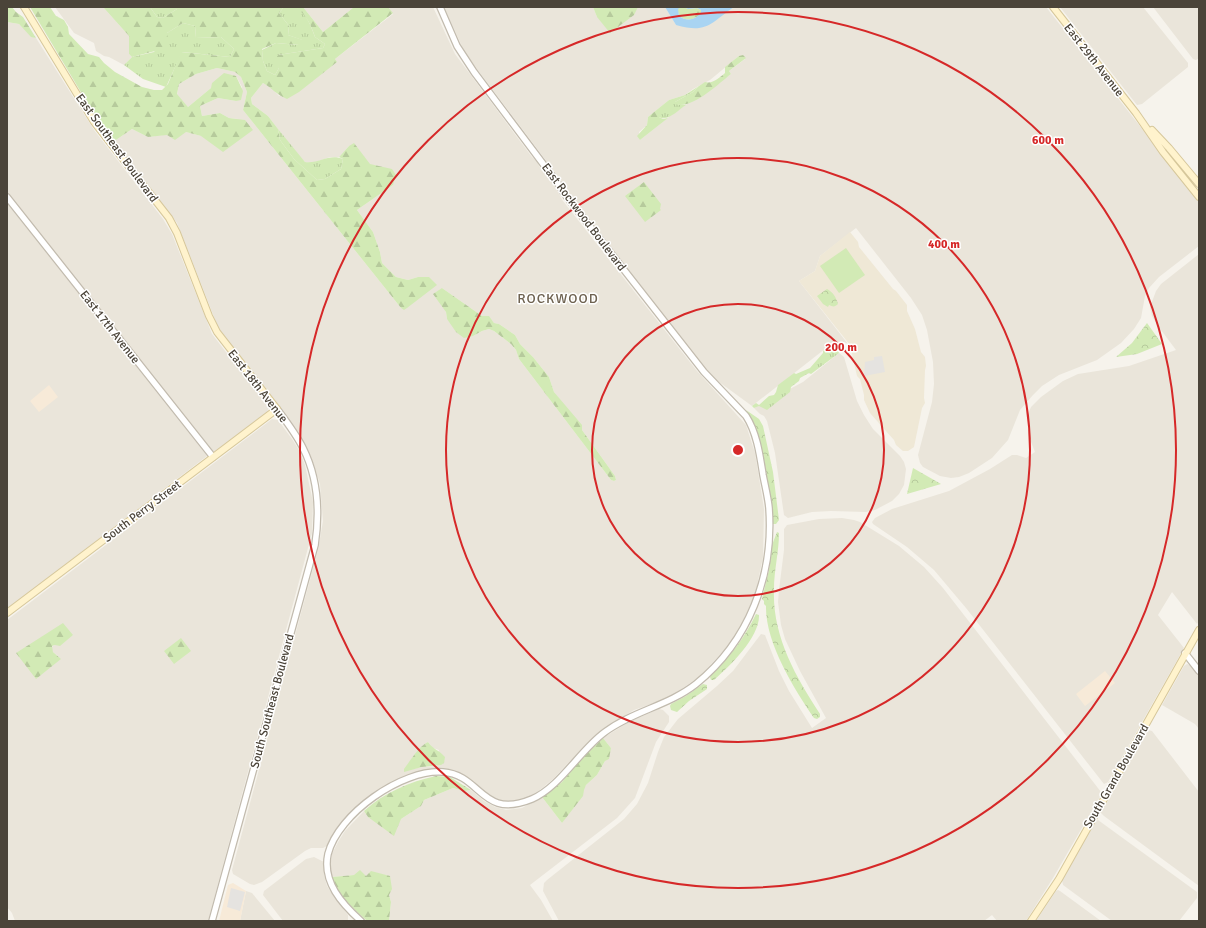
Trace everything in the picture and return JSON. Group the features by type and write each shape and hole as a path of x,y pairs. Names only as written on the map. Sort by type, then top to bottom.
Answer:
{"main road":[{"name":"East Southeast Boulevard","path":"24,7 94,122 169,218 177,233 200,293"},
{"name":"East 29th Avenue","path":"1053,7 1136,113 1199,197"},
{"name":"East 29th Avenue","path":"1136,113 1169,148 1199,184"},
{"name":"East 18th Avenue","path":"200,293 213,326 277,409"},
{"name":"South Perry Street","path":"7,613 277,409"},
{"name":"South Grand Boulevard","path":"1031,921 1059,879 1199,630"}],"street":[{"name":"East Rockwood Boulevard","path":"361,921 345,905 332,886 327,873 327,859 336,837 358,810 380,792 392,785 416,776 442,772 455,775 468,782 486,797 501,804 514,804 534,798 560,777 600,736 622,720 663,704 689,688 705,676 724,656 741,634 758,598 765,572 770,532 769,506 756,442 752,428 746,416 704,372 563,192 474,72 457,46 440,7"},
{"name":"East 17th Avenue","path":"7,197 214,457"},
{"name":"East 18th Avenue","path":"277,409 303,447 314,479"},
{"name":"South Southeast Boulevard","path":"212,921 315,545 318,526 318,508 314,479"},
{"path":"1185,653 1199,671"}],"shaded area":[{"path":"55,7 103,7 129,36 129,54 132,57 124,65 96,51 94,43 74,33"},
{"path":"303,7 354,7 323,32"},
{"path":"388,7 433,7 455,54 532,157 538,162 539,166 554,183 563,201 697,371 746,425 755,453 764,509 763,557 755,595 739,629 729,645 699,677 668,698 634,710 609,725 587,743 553,779 535,794 525,800 513,803 495,800 468,778 453,771 436,769 398,779 361,803 344,819 327,846 323,848 311,848 305,851 262,882 254,885 233,874 232,870 318,550 323,521 320,484 314,465 298,432 218,327 177,223 113,142 132,129 148,137 186,132 201,136 238,119 229,118 220,113 202,116 200,106 218,98 236,101 242,87 236,76 211,88 188,107 177,95 179,84 196,74 217,68 235,72 241,77 247,92 243,110 401,308 404,309 418,277 408,280 396,277 382,263 373,232 357,210 393,185 349,146 339,157 330,157 313,163 305,162 296,153 268,116 252,104 251,98 263,83 272,88 279,96 336,61 335,59 393,14","holes":["442,288 482,316 489,317 494,323 499,324 515,335 520,344 549,377 554,392 615,476 616,480 611,480 519,359 516,350 511,344 489,329 473,336 447,319","428,742 433,748 439,750 437,766 422,767 404,771 420,749"]},
{"path":"444,7 593,7 597,17 637,7 665,7 676,25 728,11 734,7 1046,7 1199,201 1199,246 1159,277 1149,288 1145,296 1141,318 1134,329 1121,343 1097,360 1059,375 1042,386 1033,395 1020,410 1008,440 992,458 969,473 959,477 951,478 940,476 923,467 920,463 918,455 932,402 934,384 933,362 927,330 922,315 911,298 856,228 820,256 815,271 799,281 848,344 844,342 839,345 830,345 752,406 715,379 703,366 571,196 563,183 465,53","holes":["739,56 745,59 729,71 731,74 674,113 640,140 639,132 647,125 648,117 669,100 685,95 710,80"]},
{"path":"1060,7 1143,7 1188,63 1188,67 1142,104 1137,105"},
{"path":"1153,7 1199,7 1199,58 1196,60 1193,59"},
{"path":"7,22 19,24 31,36 36,38 94,130 163,219 172,234 212,334 269,408 267,412 215,451 212,451 7,193"},
{"path":"7,203 207,456 7,609"},
{"path":"850,232 858,242 859,247 907,305 907,311 915,329 921,352 925,357 925,403 922,408 914,447 908,451 903,451 896,445 894,440 870,413 864,400 860,379 857,376 850,345 799,281 815,271 820,256"},
{"path":"1199,254 1199,621 1197,624 1172,592 1158,615 1184,648 1108,782 1104,784 966,608 934,570 907,547 872,522 875,518 892,509 949,491 990,469 1012,455 1026,458 1035,452 1028,434 1028,414 1031,407 1041,397 1063,381 1078,374 1129,366 1176,350 1158,326 1152,316 1150,307 1156,291 1161,284"},
{"path":"839,353 844,357 857,401 864,415 873,429 904,462 906,469 904,485 899,494 892,501 875,510 866,512 812,512 788,518 784,515 775,453 767,421 764,416 754,408 803,382"},
{"path":"882,356 885,372 864,376 865,362 874,360 874,357"},
{"path":"49,385 58,397 39,412 30,401"},
{"path":"272,419 278,420 292,439 299,450 305,465 313,502 312,533 208,921 15,921 12,913 7,907 7,620","holes":["73,635 51,648 53,652 59,657 16,653"]},
{"path":"842,518 860,522 899,546 924,567 943,588 1101,792 1101,795 1053,878 1026,921 997,921 992,915 984,921 559,921 543,891 544,883 624,819 637,804 648,783 664,737 678,719 733,671 761,634 765,635 779,671 789,691 812,728 826,718 800,671 785,639 781,625 778,602 784,550 784,529 787,525 819,519"},
{"path":"1187,664 1190,665 1199,676 1199,729 1195,724 1162,705 1184,666"},
{"path":"1105,671 1115,683 1085,706 1076,694"},
{"path":"659,709 663,710 669,716 669,722 656,742 635,798 617,818 530,885 553,921 389,921 391,902 389,895 366,876 354,875 332,877 330,870 332,854 345,831 364,811 368,817 401,819 421,806 424,800 453,788 464,791 471,790 484,801 495,807 506,810 522,808 542,797 562,823 586,785 597,775 605,761 611,748 603,738 629,722"},
{"path":"1148,730 1152,731 1199,792 1199,886 1101,813"},
{"path":"1098,820 1197,892 1197,898 1179,921 1112,921 1063,885 1062,880 1095,822"},
{"path":"314,857 324,862 324,875 327,886 348,915 348,921 283,921 263,895 264,891 306,859"},
{"path":"233,883 246,891 240,921 219,921 228,885"},
{"path":"231,888 245,892 240,911 227,907"},
{"path":"1058,890 1060,891 1101,921 1036,921"},
{"path":"246,891 252,893 275,921 240,921"}],"green space":[{"path":"7,7 12,7 23,17 36,38 31,37 19,24 7,22"},
{"path":"30,7 50,7 56,16 64,20 68,27 69,34 88,54 99,57 115,72 142,87 162,90 168,84 181,52 230,57 234,49 221,37 196,38 195,26 183,23 167,33 169,45 155,51 132,57 129,54 129,36 103,7 150,7 157,17 163,18 177,9 177,7 284,7 279,13 289,26 288,35 303,40 299,45 276,43 262,49 263,61 267,71 275,75 279,68 275,60 278,55 323,48 325,44 315,37 308,20 295,7 303,7 323,32 354,7 388,7 393,13 335,59 337,62 299,92 287,99 280,96 263,83 251,98 252,104 268,116 278,129 280,140 294,159 317,180 325,179 341,169 343,159 339,157 349,146 354,143 370,164 392,169 396,175 393,185 357,210 373,232 382,263 396,277 408,280 418,277 429,277 437,285 404,310 401,308 243,110 247,92 241,77 235,72 217,68 196,74 179,84 177,94 188,107 211,88 212,83 224,73 236,76 243,91 241,100 236,101 218,98 200,106 202,116 220,113 229,118 245,120 253,130 223,152 201,136 186,132 175,140 167,135 148,137 132,129 113,142 94,114"},
{"path":"150,7 177,7 177,9 163,18 157,17"},
{"path":"284,7 295,7 299,9 308,20 315,37 325,44 323,48 278,55 279,68 275,75 267,71 263,61 262,50 276,43 298,45 302,40 288,35 289,26 279,13"},
{"path":"593,7 638,7 634,15 610,33 597,17"},
{"path":"681,7 688,9 697,8 701,10 702,13 694,19 688,20 679,16 677,8"},
{"path":"183,23 195,26 196,38 221,37 234,49 230,57 182,52 166,87 143,79 124,65 132,57 154,52 167,33"},
{"path":"743,55 746,58 729,71 731,74 704,95 689,103 682,105 675,104 675,102 693,92 705,82 711,82 718,79 725,73 725,67 739,56"},
{"path":"699,86 693,92 675,102 679,105 686,105 669,117 659,117 659,108 669,100 685,95"},
{"path":"659,108 659,117 663,119 668,118 640,140 637,136 647,125 648,117"},
{"path":"278,129 305,162 315,162 338,157 343,159 341,169 325,179 317,180 294,159 280,140"},
{"path":"644,182 661,204 661,210 645,222 625,196"},
{"path":"846,248 865,275 839,293 820,266"},
{"path":"442,288 482,316 489,316 494,323 499,324 515,335 520,344 549,377 554,392 582,425 582,430 615,476 616,480 611,480 519,359 516,350 511,344 489,329 464,338 456,332 447,319 446,312 433,294"},
{"path":"827,289 835,297 838,304 836,306 829,305 828,307 823,304 817,296"},
{"path":"1147,323 1162,344 1137,354 1116,357 1132,343"},
{"path":"833,343 839,345 837,349 839,353 811,374 809,373 800,378 799,381 791,387 790,392 767,410 759,406 754,408 752,406 756,403 759,405 769,396 774,395 778,385 794,373 796,374 810,368 823,353 823,351"},
{"path":"746,410 759,419 763,426 773,472 779,520 776,524 773,524 772,522 765,463 761,447 757,432"},
{"path":"913,468 941,484 907,494"},
{"path":"777,532 779,533 779,540 775,575 774,606 777,623 781,639 794,670 820,714 820,717 817,719 814,718 806,706 775,650 770,635 766,606 762,599 769,570 772,545"},
{"path":"756,614 759,615 758,624 749,642 728,667 714,680 711,680 711,675 736,646 747,631"},
{"path":"63,623 73,635 60,646 52,646 53,652 61,659 36,679 16,653"},
{"path":"181,638 191,651 174,664 164,651"},
{"path":"703,684 707,685 707,689 689,701 677,712 671,710 671,704"},
{"path":"603,738 611,748 609,759 605,761 597,775 586,785 583,796 562,823 542,797 562,782 581,759"},
{"path":"428,742 445,757 444,763 441,765 422,767 404,772 404,769 415,754 424,744"},
{"path":"436,776 450,777 471,790 464,791 453,788 424,800 421,806 401,819 394,836 368,817 364,811 380,798 389,793 416,781"},
{"path":"360,870 366,876 371,871 390,876 392,889 389,895 391,902 389,921 367,921 346,901 334,884 332,877 354,875"}],"water":[{"path":"665,7 681,7 678,9 679,16 688,20 696,17 701,13 701,10 697,8 688,9 684,7 734,7 714,22 695,28 676,25"}],"district":[{"name":"ROCKWOOD","path":"558,298"}]}
